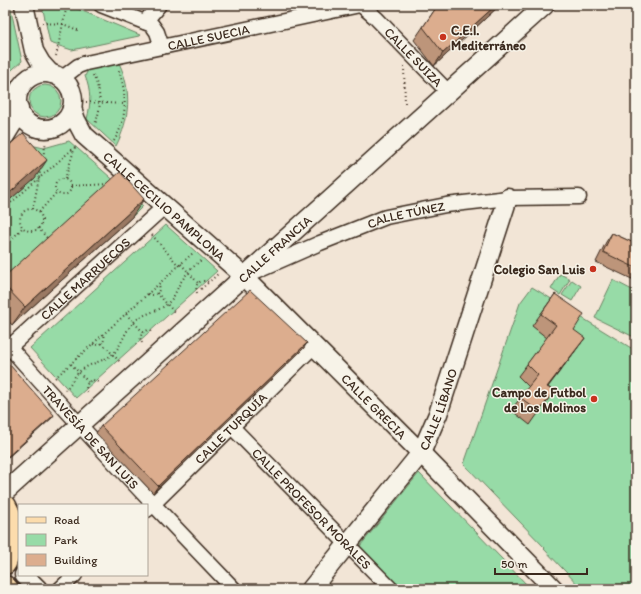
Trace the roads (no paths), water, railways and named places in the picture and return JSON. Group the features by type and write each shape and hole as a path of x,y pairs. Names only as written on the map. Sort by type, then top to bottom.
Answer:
{"main road":[{"path":"5,506 10,514 13,532 10,563"}],"street":[{"path":"24,5 34,52 41,63 56,70 79,105 51,135 24,119 19,110 18,95 21,88 29,79 56,70"},
{"path":"101,5 152,26 157,32 162,47"},
{"path":"145,22 159,5"},
{"name":"CALLE SUECIA","path":"56,70 360,5"},
{"name":"CALLE SUIZA","path":"360,5 376,18 448,92"},
{"name":"CALLE FRANCIA","path":"5,492 545,5"},
{"path":"29,79 34,52"},
{"name":"CALLE CECILIO PAMPLONA","path":"79,105 78,125 83,138"},
{"path":"6,136 19,110"},
{"path":"6,136 19,130 34,126"},
{"name":"CALLE CECILIO PAMPLONA","path":"51,135 68,130 83,138 165,206 244,276"},
{"name":"CALLE TÚNEZ","path":"244,276 320,243 386,217 446,205 508,198 579,197"},
{"name":"CALLE LÍBANO","path":"311,589 421,453 438,414 508,198"},
{"name":"CALLE MARRUECOS","path":"6,346 165,206"},
{"name":"CALLE GRECIA","path":"244,276 421,453 549,587"},
{"name":"TRAVESÍA DE SAN LUIS","path":"6,346 30,371 147,504"},
{"name":"CALLE TURQUÍA","path":"150,507 314,346"},
{"name":"CALLE PROFESOR MORALES","path":"232,427 391,589"},
{"name":"TRAVESÍA DE SAN LUIS","path":"150,507 234,589"},
{"path":"25,576 38,589"},
{"path":"60,589 74,576"}],"place":[{"name":"C.E.I. Mediterráneo","path":"443,37"},
{"name":"Colegio San Luis","path":"593,269"},
{"name":"Campo de Futbol de Los Molinos","path":"594,399"}]}
